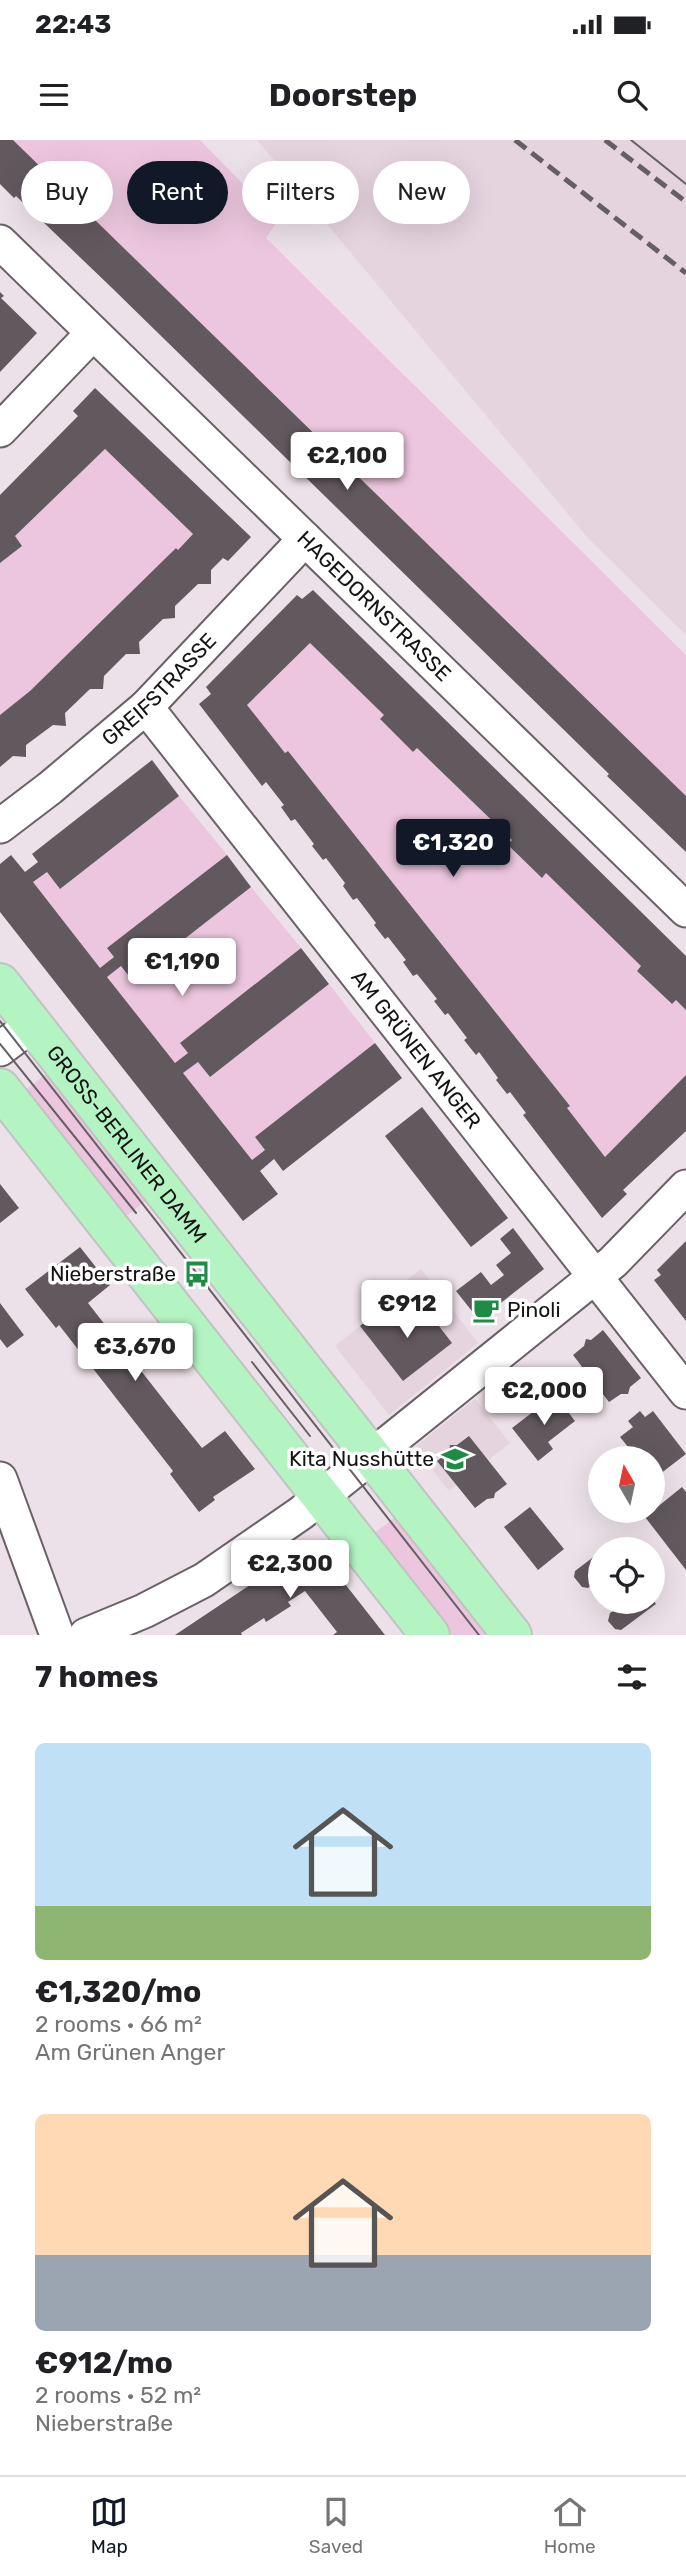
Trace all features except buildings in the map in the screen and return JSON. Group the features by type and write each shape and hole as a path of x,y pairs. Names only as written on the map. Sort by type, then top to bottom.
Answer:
{"main road":[{"name":"GROSS-BERLINER DAMM","path":"0,983 512,1635"},
{"path":"0,1088 430,1635"}],"street":[{"name":"HAGEDORNSTRASSE","path":"0,242 686,911"},
{"path":"0,430 93,333"},
{"name":"GREIFSTRASSE","path":"0,827 50,789 146,707 305,539"},
{"name":"AM GRÜNEN ANGER","path":"146,707 686,1392"},
{"path":"0,1049 33,1024"},
{"path":"86,1635 144,1611 204,1580 320,1498 596,1277 686,1187"},
{"path":"0,1479 57,1635"}],"shaded area":[{"path":"13,140 200,140 220,161 127,161 127,224 228,224 228,169 242,183 242,224 275,224 266,238 686,655 686,796 99,224 113,224 113,161 35,161"},
{"path":"257,140 686,140 686,635 588,538 327,224 359,224 359,161 274,161"},
{"path":"105,449 193,534 30,691 0,715 0,563 22,546 15,536"},
{"path":"310,643 384,715 380,720 413,752 417,748 512,840 508,845 542,877 546,873 641,966 637,971 671,1004 676,1000 686,1010 686,1075 605,1157 567,1108 570,1106 288,751 285,753 247,705"},
{"path":"179,796 227,855 107,948 114,957 100,968 33,882 47,872 61,888"},
{"path":"251,887 301,948 181,1042 188,1053 175,1063 107,977 121,966 132,980"},
{"path":"329,984 375,1043 255,1137 265,1150 252,1160 183,1073 198,1062 210,1077"},
{"path":"52,1069 154,1195 121,1220 21,1094"},
{"path":"421,1269 478,1343 389,1415 335,1346 383,1308 387,1312 408,1295 401,1285"},
{"path":"475,1399 510,1443 449,1491 415,1447"},
{"path":"402,1512 500,1635 447,1635 369,1537"}],"tram line":[{"path":"631,140 686,184"},
{"path":"0,1021 479,1635"},
{"path":"0,1044 136,1213"},
{"path":"252,1362 310,1436"}],"railway":[{"path":"515,140 686,273"},
{"path":"605,140 686,202"}],"place":[{"name":"Nieberstraße","path":"197,1274"},
{"name":"Pinoli","path":"486,1310"},
{"name":"Kita Nusshütte","path":"455,1459"}]}
